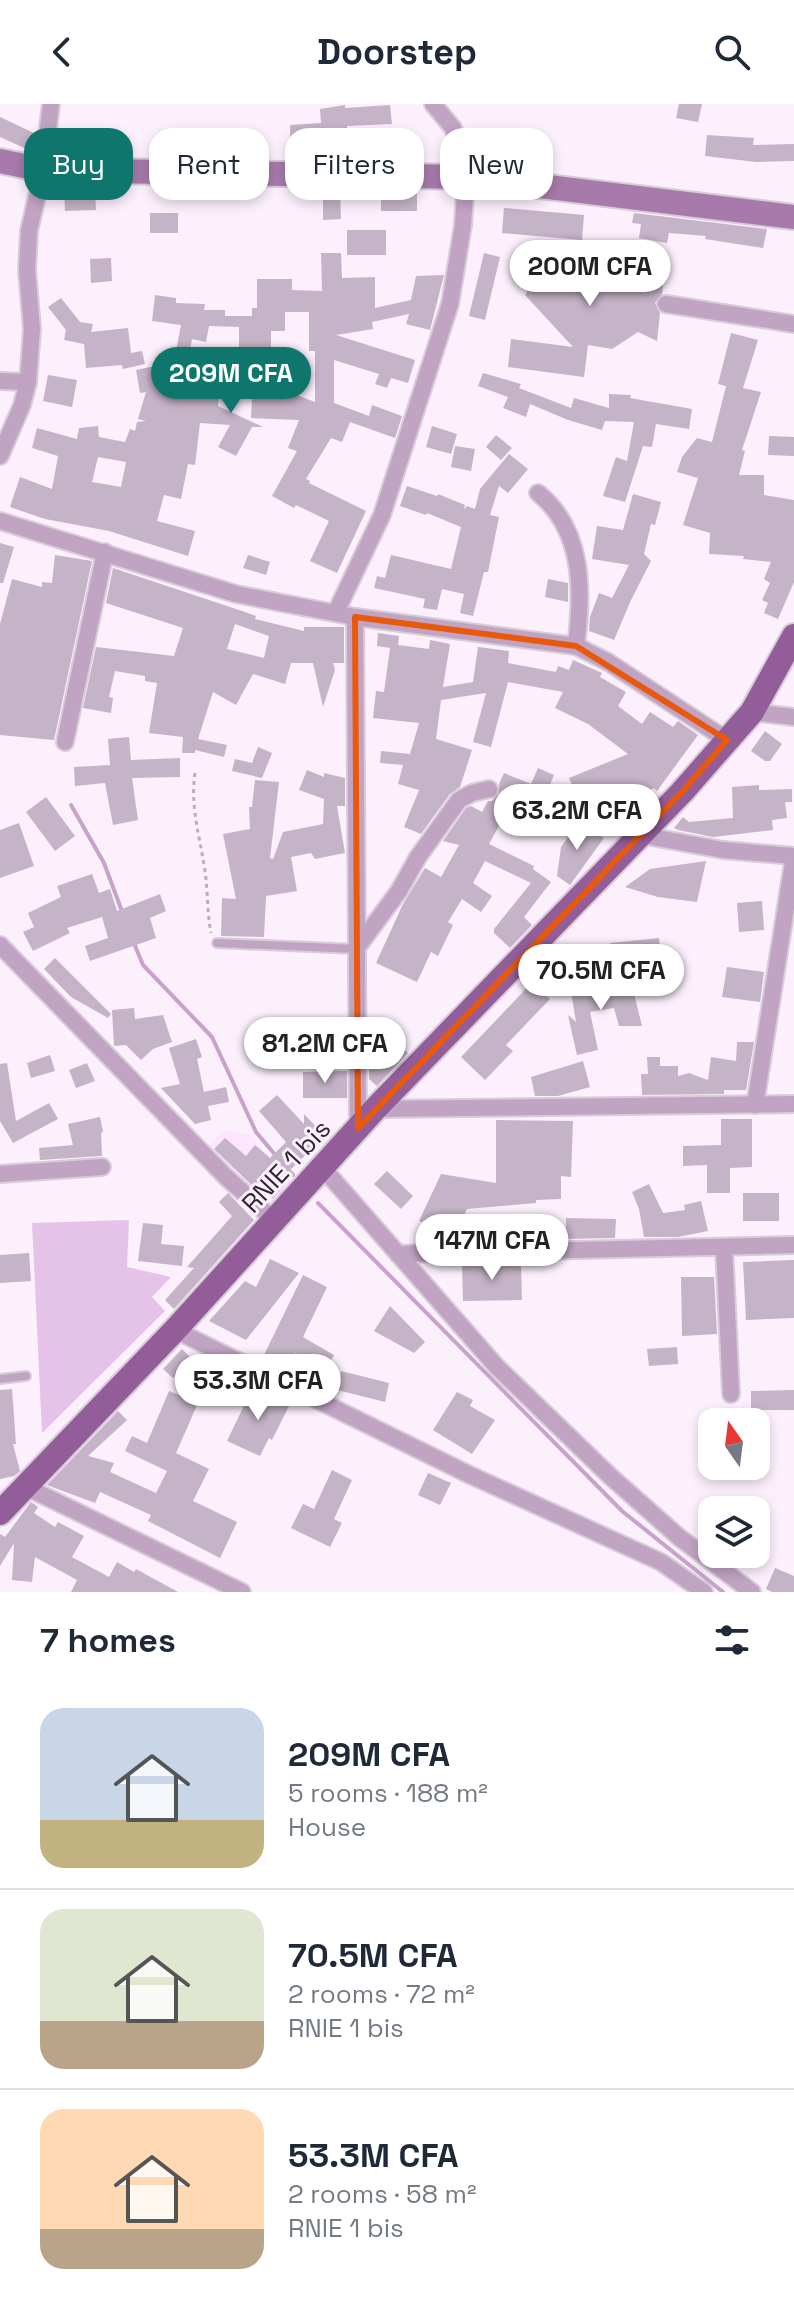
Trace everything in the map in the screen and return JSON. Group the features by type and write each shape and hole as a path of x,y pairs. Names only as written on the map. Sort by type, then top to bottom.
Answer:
{"main road":[{"name":"RNIE 1 bis","path":"0,1513 175,1330 375,1109 641,835 752,712 794,636"}],"street":[{"path":"48,128 51,104"},
{"path":"433,104 453,128"},
{"path":"0,161 24,166"},
{"path":"133,171 440,177"},
{"path":"553,188 794,217"},
{"path":"0,456 22,405 28,382 32,329 27,270 29,231 36,200"},
{"path":"336,612 382,515 427,380 450,304 465,200"},
{"path":"666,304 794,324"},
{"path":"0,381 28,382"},
{"path":"538,493 554,505 579,566 580,616 576,646"},
{"path":"0,521 236,594 355,617 576,646 608,662 727,740"},
{"path":"65,742 105,552"},
{"path":"355,617 358,1128"},
{"path":"752,712 794,717"},
{"path":"356,949 459,800 489,789"},
{"path":"641,835 708,848 794,856 755,1105"},
{"path":"0,945 226,1177 274,1220"},
{"path":"375,1109 794,1104"},
{"path":"0,1174 102,1167"},
{"path":"322,1167 497,1367 678,1540 752,1592"},
{"path":"398,1254 794,1245"},
{"path":"724,1247 731,1394"},
{"path":"175,1330 470,1475 662,1561 704,1592"},
{"path":"24,1486 242,1592"},
{"path":"662,1561 678,1540"}],"lane":[{"path":"217,943 356,949"},
{"path":"0,1379 26,1376"}],"path":[{"path":"195,773 192,793 194,818 205,874 210,932 217,943"}],"highlighted area":[{"path":"355,617 576,646 727,740 682,792 358,1128"}],"shaded area":[{"path":"224,1130 249,1135 295,1186 272,1210 207,1146"},
{"path":"129,1220 127,1267 171,1277 152,1297 165,1311 42,1433 32,1223"}],"building":[{"path":"679,104 702,104 698,122 676,118"},
{"path":"345,105 345,108 390,105 392,124 290,128 290,125 321,123 320,109"},
{"path":"0,117 24,128 24,148 0,137"},
{"path":"707,135 754,138 753,145 794,144 794,161 756,162 705,156"},
{"path":"64,200 96,200 96,210 65,211"},
{"path":"323,200 340,200 341,219 323,220"},
{"path":"381,200 417,200 417,211 381,211"},
{"path":"504,208 584,215 582,240 502,233"},
{"path":"150,213 178,213 178,233 150,233"},
{"path":"634,213 767,229 763,248 705,239 706,236 669,233 667,243 639,238 641,224 632,223"},
{"path":"347,230 386,230 386,255 347,255"},
{"path":"600,246 620,247 650,273 665,267 662,294 655,303 660,313 657,341 638,332 612,349 588,345 584,377 508,367 511,339 573,347 525,295 534,281 544,275 539,267 542,260"},
{"path":"321,253 341,253 342,278 375,277 375,308 411,300 416,276 444,275 430,330 406,324 409,314 372,322 373,329 336,335 415,360 408,383 391,378 387,388 375,384 379,374 334,360 334,403 369,416 372,405 402,416 395,438 350,422 342,442 331,438 306,479 366,511 337,573 310,561 329,521 272,496 297,451 288,448 299,420 251,418 252,398 289,399 291,393 315,402 315,351 309,351 309,312 285,312 285,331 271,331 271,351 245,351 244,366 225,365 225,349 239,349 239,327 209,326 206,342 192,339 186,370 198,367 221,369 218,406 263,427 252,427 236,456 218,447 230,425 200,423 195,465 188,464 181,499 164,495 157,521 195,531 188,556 109,531 45,519 10,507 20,477 52,489 58,456 32,448 37,428 77,439 79,428 98,426 99,437 125,442 130,429 135,431 137,422 146,421 138,419 146,392 140,393 136,370 174,362 181,325 152,321 155,295 176,298 176,303 205,304 204,310 225,310 225,316 252,316 252,308 257,308 257,279 292,279 292,290 322,291","holes":["98,457 126,462 121,487 92,482"]},
{"path":"484,253 500,257 485,320 469,316"},
{"path":"111,258 112,281 91,283 90,259"},
{"path":"61,298 80,322 93,324 91,332 128,328 131,353 142,351 145,364 123,369 122,365 86,368 84,344 64,340 66,330 48,307"},
{"path":"731,333 758,340 743,388 761,392 742,450 745,451 739,475 764,475 764,495 794,500 794,582 778,619 764,613 768,603 762,600 770,583 764,579 771,562 743,559 744,556 709,554 710,533 683,525 698,478 677,472 682,457 697,438 712,442 726,386 718,384"},
{"path":"483,373 521,384 519,388 571,408 574,398 609,408 609,394 631,395 630,398 692,409 689,429 656,424 652,447 643,446 625,502 603,496 616,457 627,461 634,422 605,421 602,430 530,404 526,417 503,408 508,397 478,386"},
{"path":"48,375 77,380 72,407 43,401"},
{"path":"432,426 457,434 451,454 426,447"},
{"path":"496,435 512,448 501,460 486,447"},
{"path":"769,436 794,437 794,456 768,455"},
{"path":"455,446 475,449 471,471 451,467"},
{"path":"509,454 528,469 508,493 499,486 490,515 499,517 488,572 484,572 473,616 460,613 464,594 442,589 437,610 423,608 425,599 374,588 377,576 385,578 391,555 451,569 461,527 400,506 407,486 438,494 465,505 464,509 467,506 475,509 480,489"},
{"path":"633,494 661,502 655,525 651,524 644,554 651,561 614,640 589,631 590,617 599,593 612,598 629,565 592,559 597,526 623,530"},
{"path":"0,543 14,547 3,583 0,583"},
{"path":"55,555 92,561 54,740 0,735 0,624 12,579 42,587 42,582 52,583"},
{"path":"248,555 270,562 266,575 243,568"},
{"path":"113,568 245,612 256,616 255,619 304,631 304,627 344,627 344,663 333,663 335,670 323,707 313,663 291,663 285,684 253,674 236,705 213,692 198,739 227,745 224,757 195,750 195,753 182,753 183,737 149,733 157,683 145,681 145,676 115,671 109,697 113,698 111,713 83,708 96,647 174,656 183,628 106,603","holes":["235,624 269,636 264,658 227,649"]},
{"path":"548,579 568,583 568,602 545,597"},
{"path":"378,633 399,636 398,645 429,649 430,640 450,644 443,687 473,682 478,647 509,651 508,663 556,672 558,666 569,670 573,660 602,673 600,677 626,692 618,706 642,724 650,712 673,727 678,721 698,735 657,791 654,788 585,817 569,778 628,754 588,724 555,708 563,692 508,682 491,747 473,742 486,693 441,700 436,739 472,750 460,787 450,794 421,834 404,827 419,790 398,784 403,765 380,763 381,751 410,754 419,723 373,718 376,691 384,692 390,648 377,646"},
{"path":"765,731 782,744 770,761 751,751"},
{"path":"129,737 131,760 180,758 180,777 132,778 138,820 113,825 105,783 75,786 74,767 110,765 108,739"},
{"path":"258,747 272,753 262,778 232,771 235,759 252,763"},
{"path":"538,768 554,775 533,825 505,815 489,844 534,866 533,869 551,882 524,917 532,925 510,948 494,933 531,883 485,861 473,883 492,896 481,912 462,899 448,922 453,925 438,956 431,952 417,982 376,963 403,904 425,868 441,877 459,845 443,841 466,808 471,806 482,812 488,801 499,793 504,773 531,784"},
{"path":"307,770 324,777 324,773 345,778 345,806 337,806 345,853 315,859 311,853 291,857 297,891 266,896 264,937 221,936 222,898 236,899 223,834 250,829 249,807 252,807 255,780 279,782 270,858 273,859 283,832 323,824 324,799 299,790"},
{"path":"759,785 759,790 792,789 792,802 785,802 787,818 772,820 773,830 713,837 674,828 683,817 689,822 733,818 732,787"},
{"path":"46,797 75,836 55,851 26,812"},
{"path":"580,822 604,838 570,885 557,876 561,847"},
{"path":"19,823 34,866 0,878 0,830"},
{"path":"706,861 697,902 658,897 625,887 650,869"},
{"path":"92,874 99,893 110,889 117,911 160,894 166,911 150,918 156,938 90,961 85,946 108,938 102,917 67,928 70,933 33,951 23,932 34,927 28,913 61,897 57,886"},
{"path":"762,901 764,930 739,932 737,903"},
{"path":"659,938 661,959 612,964 610,943"},
{"path":"55,958 111,1014 108,1018 71,997 44,969"},
{"path":"727,967 764,972 760,1002 722,997"},
{"path":"536,975 548,985 542,992 550,999 506,1045 513,1051 485,1080 461,1057"},
{"path":"631,981 642,1026 619,1026 614,1008 590,1012 598,1050 577,1055 568,1015 576,1022 571,991 599,986 599,989"},
{"path":"134,1008 135,1019 163,1015 172,1042 153,1049 141,1060 126,1045 114,1046 112,1010"},
{"path":"368,1023 378,1023 408,1053 377,1086 369,1079"},
{"path":"196,1039 202,1057 197,1059 204,1092 226,1087 229,1102 208,1106 211,1120 195,1124 161,1088 180,1084 169,1048"},
{"path":"737,1042 754,1042 746,1090 724,1090 724,1094 642,1095 641,1074 648,1074 647,1057 660,1057 660,1066 678,1066 678,1076 689,1073 708,1080 711,1057 736,1061"},
{"path":"50,1055 55,1071 31,1078 27,1063"},
{"path":"583,1061 590,1087 558,1096 535,1096 531,1077"},
{"path":"7,1063 16,1121 49,1103 58,1119 13,1143 0,1121 0,1064"},
{"path":"87,1063 95,1081 76,1088 69,1070"},
{"path":"347,1071 347,1098 303,1098 303,1072"},
{"path":"277,1095 304,1124 304,1114 325,1136 287,1173 292,1176 273,1199 265,1192 262,1195 214,1149 225,1138 246,1156 255,1145 270,1158 286,1142 259,1111"},
{"path":"100,1117 102,1156 40,1160 39,1148 73,1145 68,1124"},
{"path":"721,1119 752,1119 752,1167 730,1168 730,1193 707,1193 707,1165 683,1166 683,1146 721,1145"},
{"path":"496,1120 573,1121 571,1177 561,1176 561,1199 467,1209 454,1237 419,1221 441,1174 496,1183"},
{"path":"387,1171 413,1196 401,1209 374,1184"},
{"path":"649,1184 663,1213 685,1210 684,1205 701,1201 708,1231 678,1237 644,1237 632,1192"},
{"path":"228,1193 254,1220 174,1309 165,1300 194,1268 187,1267 232,1216 219,1202"},
{"path":"743,1193 779,1193 779,1221 743,1221"},
{"path":"566,1218 616,1219 615,1238 566,1239"},
{"path":"143,1223 163,1225 161,1244 184,1246 182,1266 138,1261"},
{"path":"29,1253 31,1281 0,1283 0,1255"},
{"path":"270,1259 299,1273 246,1340 209,1321 245,1281 256,1287"},
{"path":"794,1260 794,1318 746,1320 743,1262"},
{"path":"521,1262 522,1300 463,1301 462,1264"},
{"path":"303,1275 327,1287 303,1337 334,1355 325,1370 295,1353 287,1369 263,1357"},
{"path":"681,1277 714,1277 717,1334 682,1336"},
{"path":"390,1306 425,1342 414,1353 374,1331"},
{"path":"677,1347 678,1364 649,1366 647,1349"},
{"path":"182,1349 192,1359 173,1378 163,1369"},
{"path":"341,1371 389,1383 385,1402 337,1390"},
{"path":"12,1389 16,1444 13,1444 20,1471 14,1476 0,1479 0,1390"},
{"path":"252,1389 289,1406 260,1456 227,1441"},
{"path":"794,1390 794,1410 751,1408 751,1391"},
{"path":"169,1391 198,1403 176,1453 209,1469 193,1501 237,1522 220,1558 148,1521 151,1515 100,1492 95,1503 47,1485 118,1411 127,1420 88,1456 114,1463 110,1472 156,1493 167,1471 125,1451 132,1436 147,1443"},
{"path":"457,1392 473,1400 470,1406 495,1420 472,1454 433,1430"},
{"path":"332,1470 352,1480 334,1519 342,1523 330,1547 291,1528 303,1504 314,1509"},
{"path":"428,1473 451,1483 440,1505 418,1495"},
{"path":"31,1502 38,1507 34,1513 55,1527 58,1522 84,1536 72,1557 109,1577 117,1562 178,1592 71,1592 77,1580 35,1557 32,1582 12,1580 14,1543 0,1566 0,1534 5,1537"},
{"path":"775,1568 794,1576 794,1592 766,1589"}],"waterway":[{"path":"71,805 104,863 123,914"},
{"path":"133,941 143,965 212,1037 256,1132 277,1157"},
{"path":"285,1167 293,1175"},
{"path":"318,1203 622,1511 723,1592"}]}
